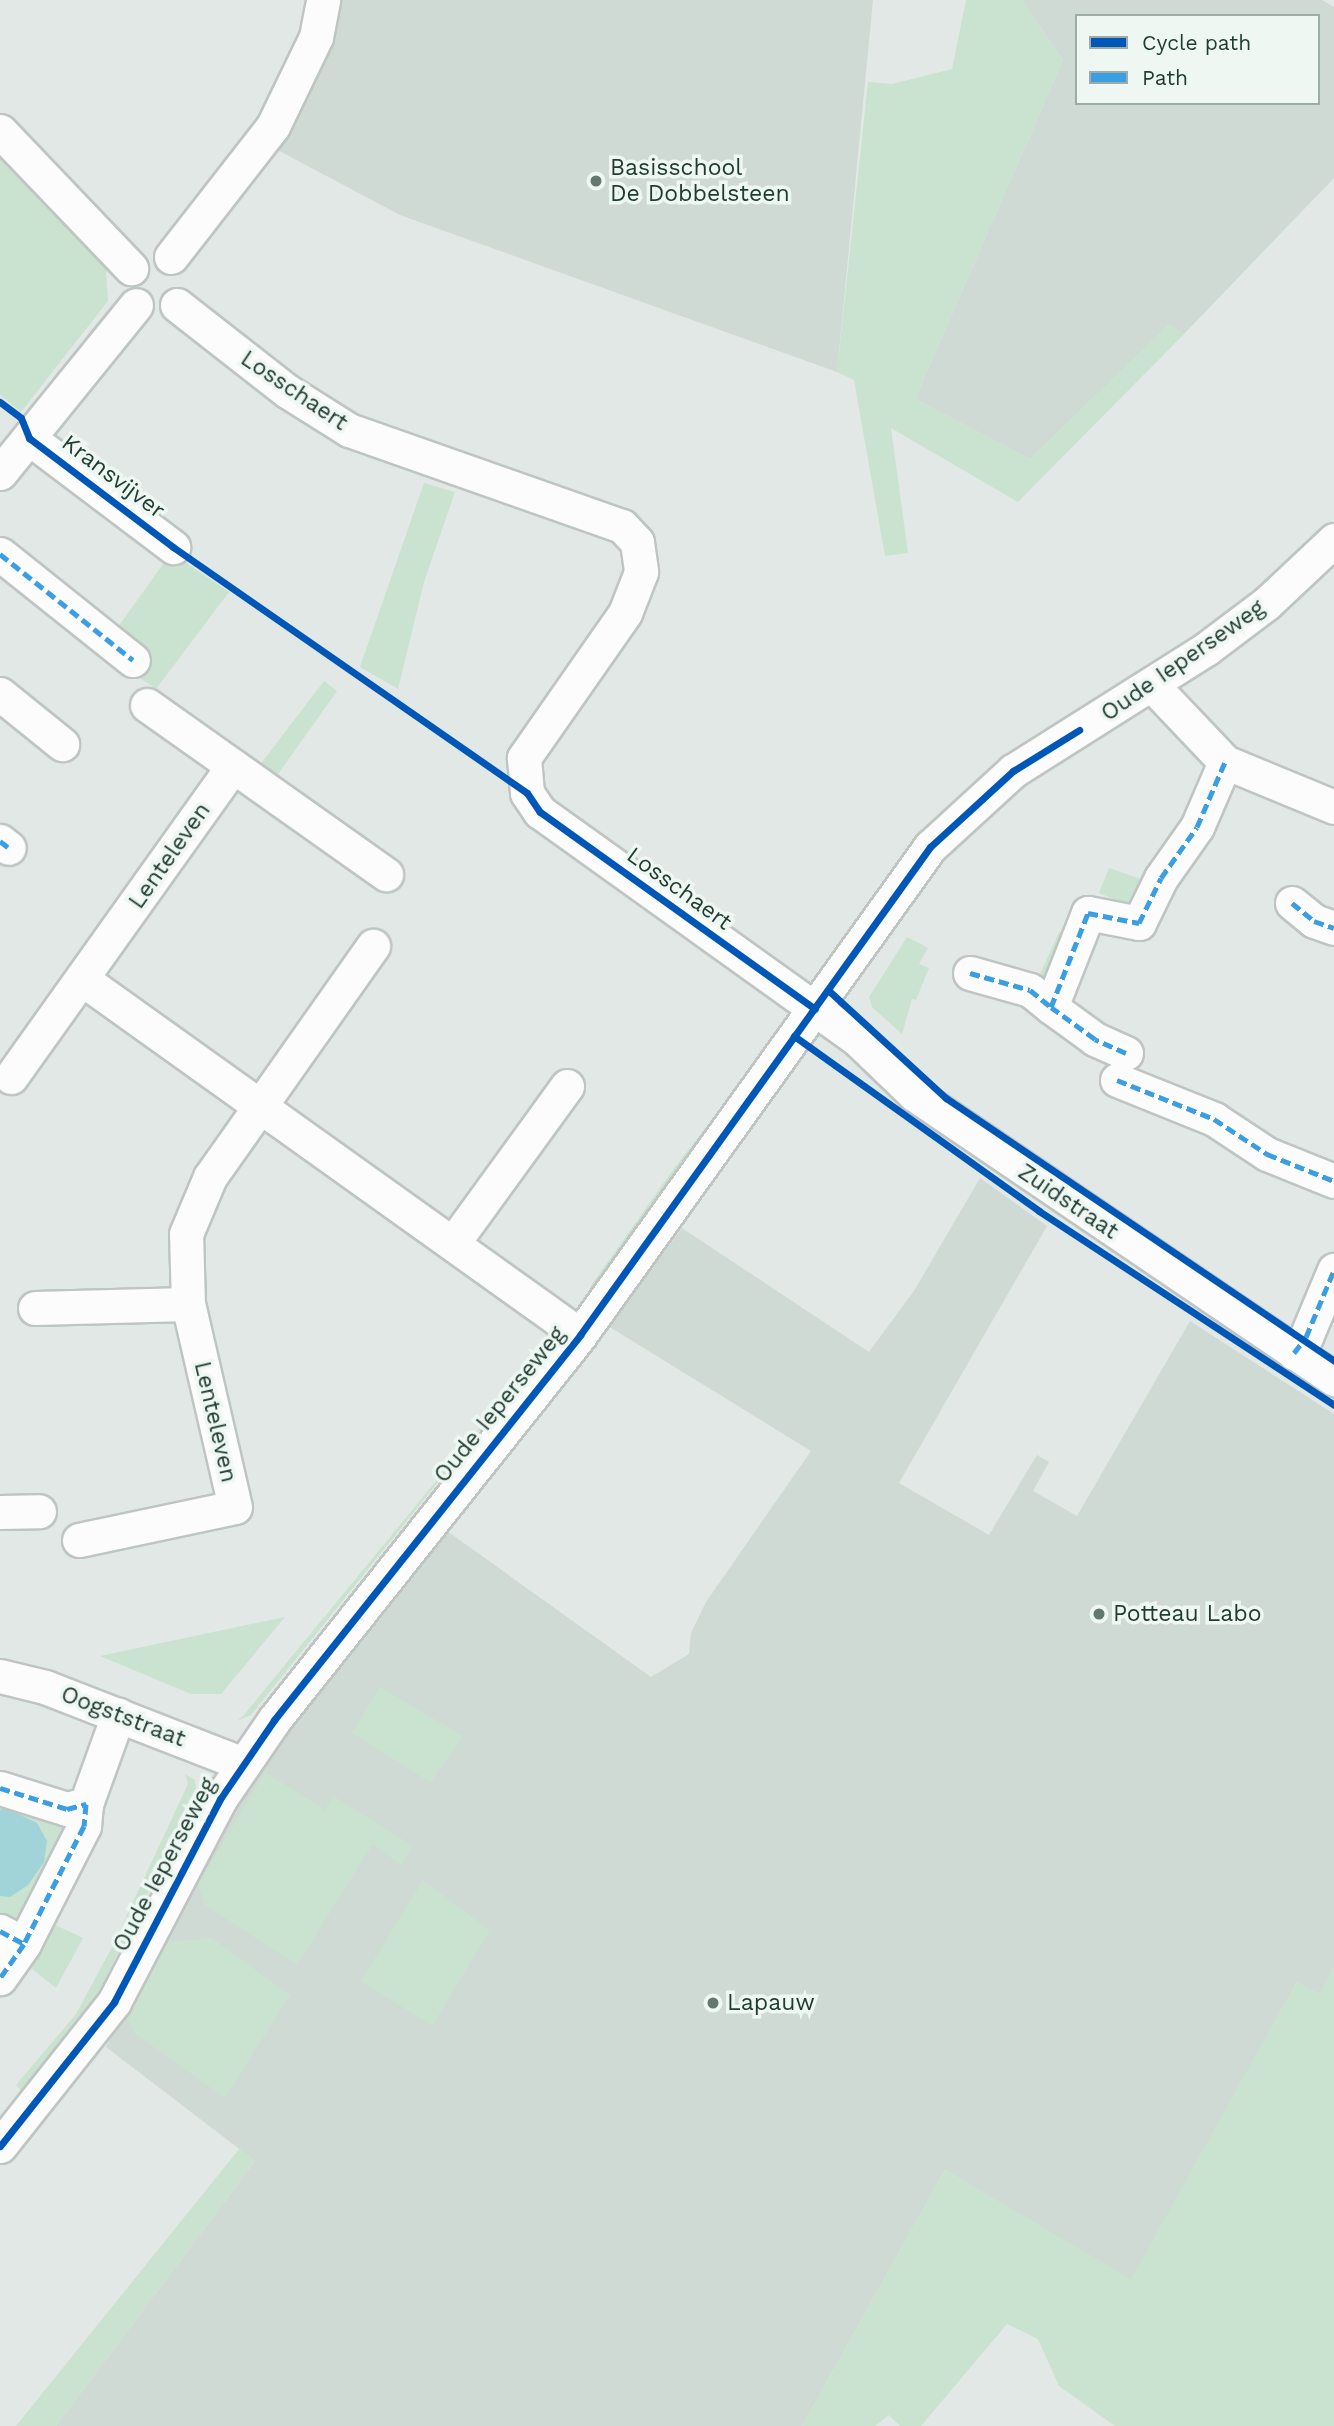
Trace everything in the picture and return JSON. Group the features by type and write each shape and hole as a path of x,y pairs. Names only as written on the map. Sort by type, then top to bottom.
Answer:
{"street":[{"path":"171,257 273,126 316,37 323,0"},
{"path":"0,131 131,268"},
{"path":"145,256 171,257 184,273 186,284 177,305 158,313 136,305 127,287 131,268 145,256"},
{"name":"Kransvijver","path":"0,473 136,305"},
{"name":"Losschaert","path":"177,305 286,391 349,430 608,518 637,542 641,572 625,613 524,758 527,793 540,812 815,1010"},
{"name":"Kransvijver","path":"29,438 173,547"},
{"name":"Oude Ieperseweg","path":"6,2124 114,2002 220,1799 274,1720 580,1335 930,847 965,810 1013,771 1153,686 1267,603 1334,540"},
{"path":"0,554 133,660"},
{"path":"1153,686 1225,762 1334,807"},
{"path":"0,694 62,744"},
{"path":"147,705 386,874"},
{"path":"1051,1007 1088,913 1139,923 1161,878 1197,827 1225,762"},
{"name":"Lenteleven","path":"11,1077 233,766"},
{"path":"1292,902 1314,921 1334,928"},
{"name":"Lenteleven","path":"79,1540 235,1507 188,1304 186,1234 195,1206 260,1105 373,946"},
{"path":"970,974 1030,990 1095,1039 1121,1067 1214,1119 1267,1154 1334,1181"},
{"path":"82,978 580,1335"},
{"name":"Zuidstraat","path":"815,1010 856,1038 925,1102 1334,1379"},
{"path":"453,1243 567,1086"},
{"path":"1294,1353 1306,1337 1334,1270"},
{"path":"35,1308 188,1304"},
{"path":"0,1511 39,1511"},
{"name":"Oogststraat","path":"0,1676 118,1715 244,1764"},
{"path":"0,1978 12,1938 84,1826 86,1804 118,1715"},
{"path":"0,1788 67,1809 86,1804"}],"shaded area":[{"name":"Basisschool De Dobbelsteen","path":"336,0 873,0 837,372 400,215 272,147"},
{"path":"1022,0 1322,0 1334,7 1334,178 1184,334 1169,325 1030,459 915,399 1063,60"},
{"path":"980,1178 1047,1226 899,1483 989,1535 1037,1455 1049,1462 1033,1491 1077,1516 1190,1321 1334,1414 1334,1968 1319,1994 1297,1982 1131,2280 945,2170 802,2426 56,2426 255,2161 106,2047 195,1879 290,1720 447,1531 651,1677 689,1654 691,1633 706,1602 811,1451 608,1326 682,1228 869,1352 914,1291"}],"green space":[{"path":"966,0 1022,0 1063,60 915,399 1030,459 1170,324 1184,334 1018,502 891,428 908,553 885,556 854,380 837,372 868,82 892,84 952,69"},
{"path":"0,150 112,267 106,272 108,301 21,412 0,395"},
{"path":"113,303 31,414 26,413"},
{"path":"424,483 455,492 424,582 398,689 360,667"},
{"path":"171,553 229,592 156,689 131,672 113,634"},
{"path":"324,681 337,691 276,777 259,766"},
{"path":"1109,868 1147,881 1129,905 1099,893"},
{"path":"1059,932 1070,936 1051,982 1037,981"},
{"path":"907,937 928,948 919,964 929,968 916,1000 912,999 902,1034 872,1007 869,997"},
{"path":"725,1103 593,1289 590,1287 675,1167"},
{"path":"543,1351 251,1715 237,1721 243,1716"},
{"path":"285,1617 221,1694 191,1694 100,1656"},
{"path":"380,1687 463,1736 431,1783 352,1733"},
{"path":"265,1772 325,1810 333,1796 413,1846 401,1865 373,1844 297,1965 205,1905 198,1884"},
{"path":"185,1774 195,1780 196,1789 191,1808 101,1987 79,2023 22,2092 16,2085 76,2014 112,1947 188,1784"},
{"path":"0,1792 78,1818 25,1929 0,1919"},
{"path":"423,1880 490,1931 432,2026 361,1981"},
{"path":"43,1919 83,1938 56,1988 22,1961"},
{"path":"212,1938 290,1995 225,2098 134,2033 127,2019 167,1942"},
{"path":"1334,1968 1334,2426 1115,2426 1059,2386 1038,2339 1007,2324 921,2426 900,2426 889,2415 875,2426 802,2426 945,2170 1131,2279 1297,1982 1319,1993"},
{"path":"240,2148 255,2161 56,2426 16,2426"}],"water":[{"path":"6,1808 37,1823 47,1841 44,1862 28,1885 10,1897 0,1896 0,1810"}],"marked path":[{"path":"0,554 133,660"},
{"path":"1126,1053 1095,1039 1051,1007 1088,913 1139,923 1161,878 1197,827 1225,762"},
{"path":"0,841 9,848"},
{"path":"1292,903 1314,921 1334,928"},
{"path":"970,973 1030,990 1051,1007"},
{"path":"1117,1080 1214,1119 1267,1154 1334,1181"},
{"path":"1294,1353 1306,1337 1334,1270"},
{"path":"0,1788 67,1809 86,1804 84,1826 24,1944"},
{"path":"0,1931 24,1944 0,1978"}],"cycle path":[{"path":"0,402 21,418 29,438 173,547 527,793 540,812 815,1009"},
{"path":"0,2146 114,2002 220,1799 274,1720 580,1335 930,847 1013,771 1079,730"},
{"path":"828,990 946,1098 1334,1361"},
{"path":"794,1036 1039,1211 1334,1405"}],"place":[{"name":"Basisschool De Dobbelsteen","path":"596,181"},
{"name":"Potteau Labo","path":"1099,1614"},
{"name":"Lapauw","path":"713,2003"}]}
